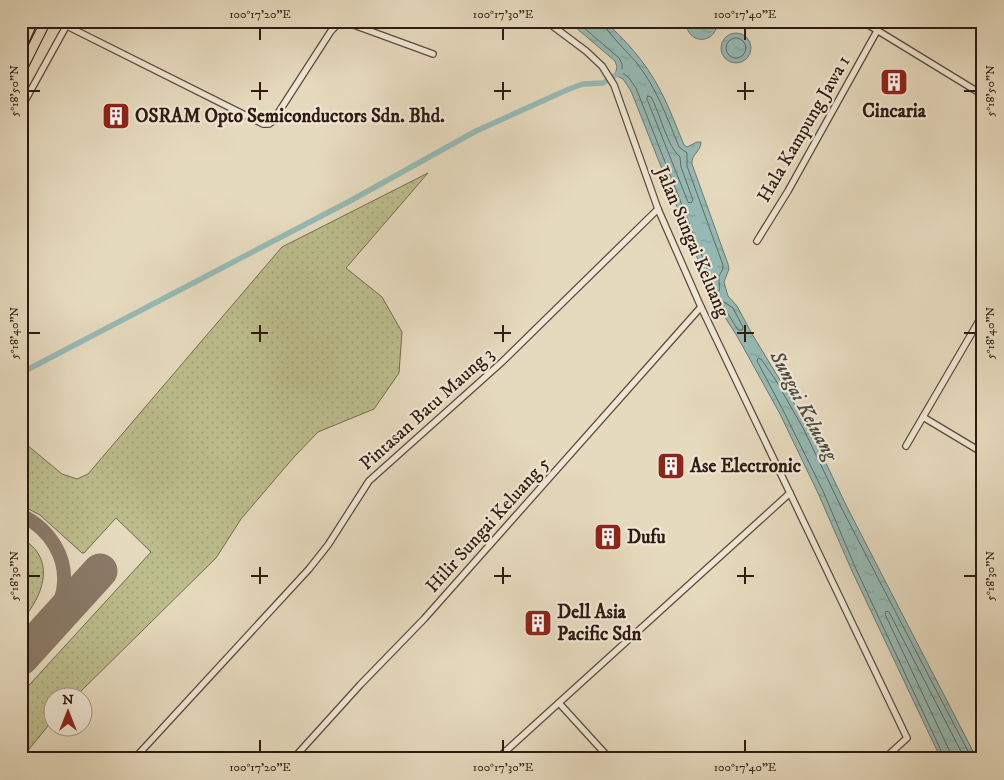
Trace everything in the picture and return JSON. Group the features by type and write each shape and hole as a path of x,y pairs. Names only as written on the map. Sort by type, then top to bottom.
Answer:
{"highway":[{"path":"21,48 33,21"},
{"path":"21,71 46,21"}],"street":[{"name":"Jalan Sungai Keluang","path":"546,21 586,51 602,66 614,85 658,210 701,307 907,738 884,759"},
{"path":"862,21 983,95"},
{"path":"21,108 68,24 262,124 269,124 273,121 331,31 339,23 351,24 433,54"},
{"name":"Hala Kampung Jawa 1","path":"757,241 788,191 877,31"},
{"name":"Pintasan Batu Maung 3","path":"134,759 309,569 328,545 369,481 502,362 658,210"},
{"name":"Hilir Sungai Keluang 5","path":"293,759 360,685 424,619 701,307"},
{"path":"906,446 983,314"},
{"path":"922,417 983,453"},
{"path":"497,759 790,493"},
{"path":"559,703 610,759"}],"green space":[{"path":"428,173 346,268 382,297 402,332 399,373 374,409 318,432 241,519 216,558 84,688 42,688 42,733 21,759 21,694 151,552 116,518 82,553 40,515 21,505 21,440 62,474 77,479 88,474 282,247"},
{"path":"21,538 32,546 39,556 43,566 43,578 36,600 21,621"}],"water":[{"path":"568,21 604,21 612,28 634,52 654,79 684,145 687,147 701,142 692,164 728,264 729,269 724,282 728,296 737,306 808,426 847,507 977,759 941,759 780,414 737,336 714,300 631,91 623,79 615,75 617,67 615,61"},
{"path":"686,21 717,21 713,35 708,38 696,38 687,29"},
{"path":"736,33 747,37 751,48 747,59 736,63 725,59 721,48 725,37"}],"waterway":[{"path":"21,373 350,201 476,131 569,89 583,84 603,83 621,72"}],"taxiway":[{"path":"21,515 41,528 49,536 60,556 63,567 62,597 44,633"}],"runway":[{"path":"21,658 100,571"}],"place":[{"name":"Cincaria","path":"894,82"},
{"name":"OSRAM Opto Semiconductors Sdn. Bhd.","path":"116,116"},
{"name":"Ase Electronic","path":"671,466"},
{"name":"Dufu","path":"608,537"},
{"name":"Dell Asia Pacific Sdn","path":"538,623"}],"water label":[{"name":"Sungai Keluang","path":"803,406"}]}
